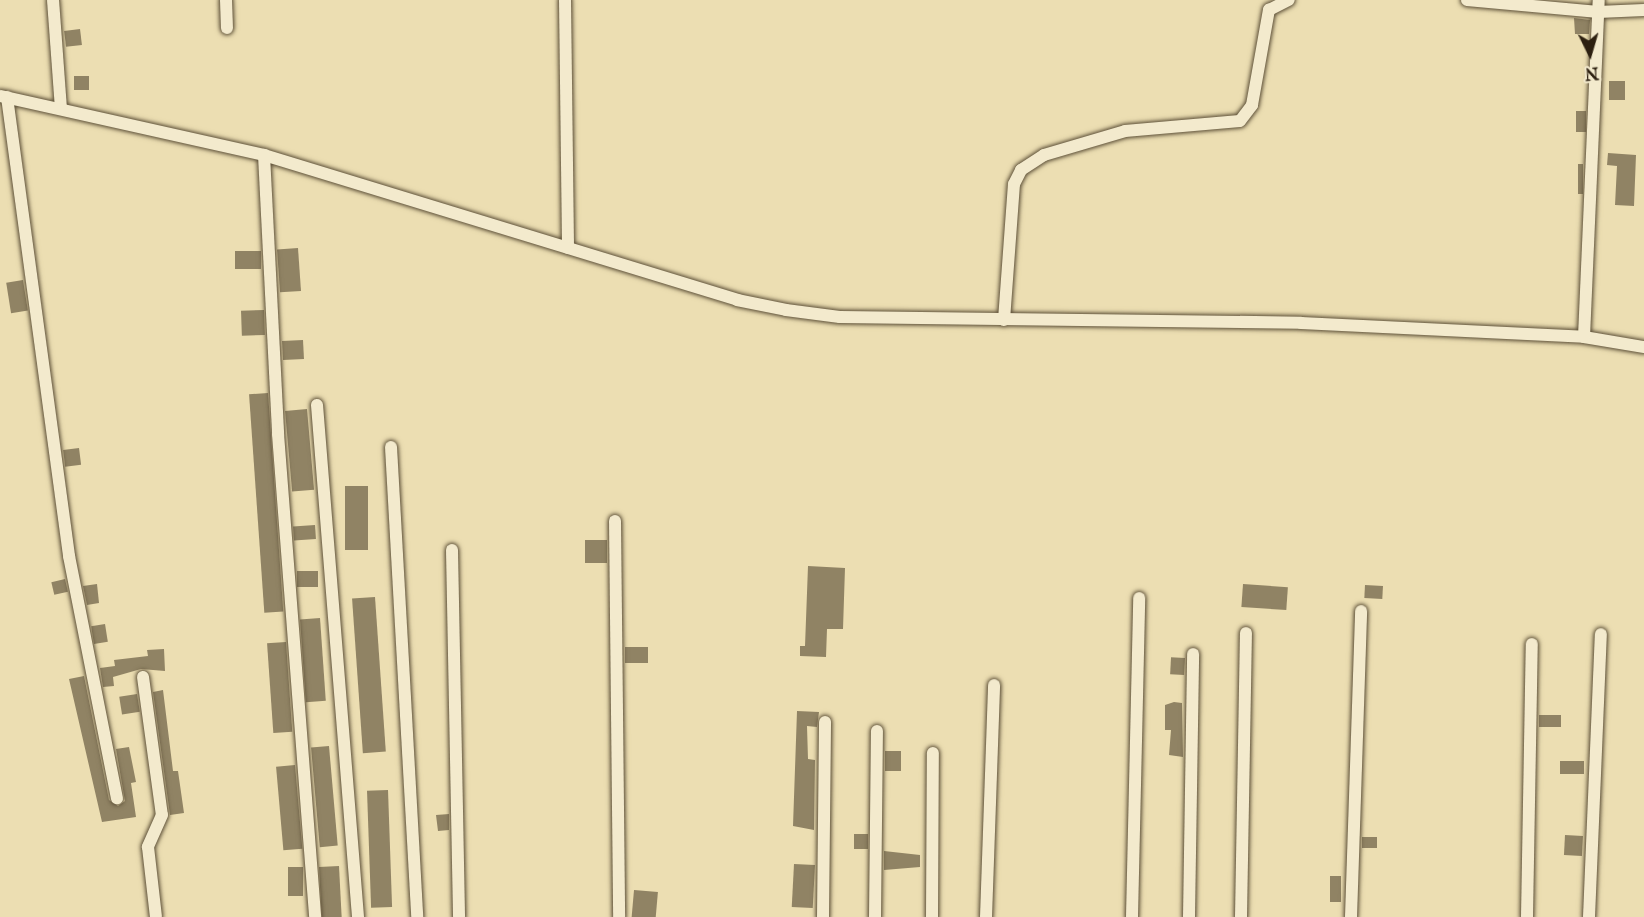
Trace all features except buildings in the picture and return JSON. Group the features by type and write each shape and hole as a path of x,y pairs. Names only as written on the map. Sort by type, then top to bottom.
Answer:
{"street":[{"path":"53,0 62,109"},
{"path":"226,0 227,28"},
{"path":"565,0 568,248"},
{"path":"1004,320 1014,184 1021,170 1044,154 1125,131 1240,121 1252,105 1269,10 1289,0"},
{"path":"1467,0 1644,9"},
{"path":"1584,337 1598,6"},
{"path":"117,798 69,556 5,100 62,109 264,155 737,300 786,310 840,317 1301,323 1584,337 1644,347"},
{"path":"264,155 263,186 315,917"},
{"path":"317,405 358,917"},
{"path":"392,447 417,917"},
{"path":"615,521 619,917"},
{"path":"452,550 459,917"},
{"path":"1132,917 1139,598"},
{"path":"1351,917 1361,611"},
{"path":"1241,917 1246,633"},
{"path":"1589,917 1600,634"},
{"path":"1527,917 1532,644"},
{"path":"1189,917 1193,654"},
{"path":"143,676 162,815 148,847 156,917"},
{"path":"986,917 994,685"},
{"path":"823,917 825,722"},
{"path":"875,917 878,730"},
{"path":"932,917 933,753"}]}
